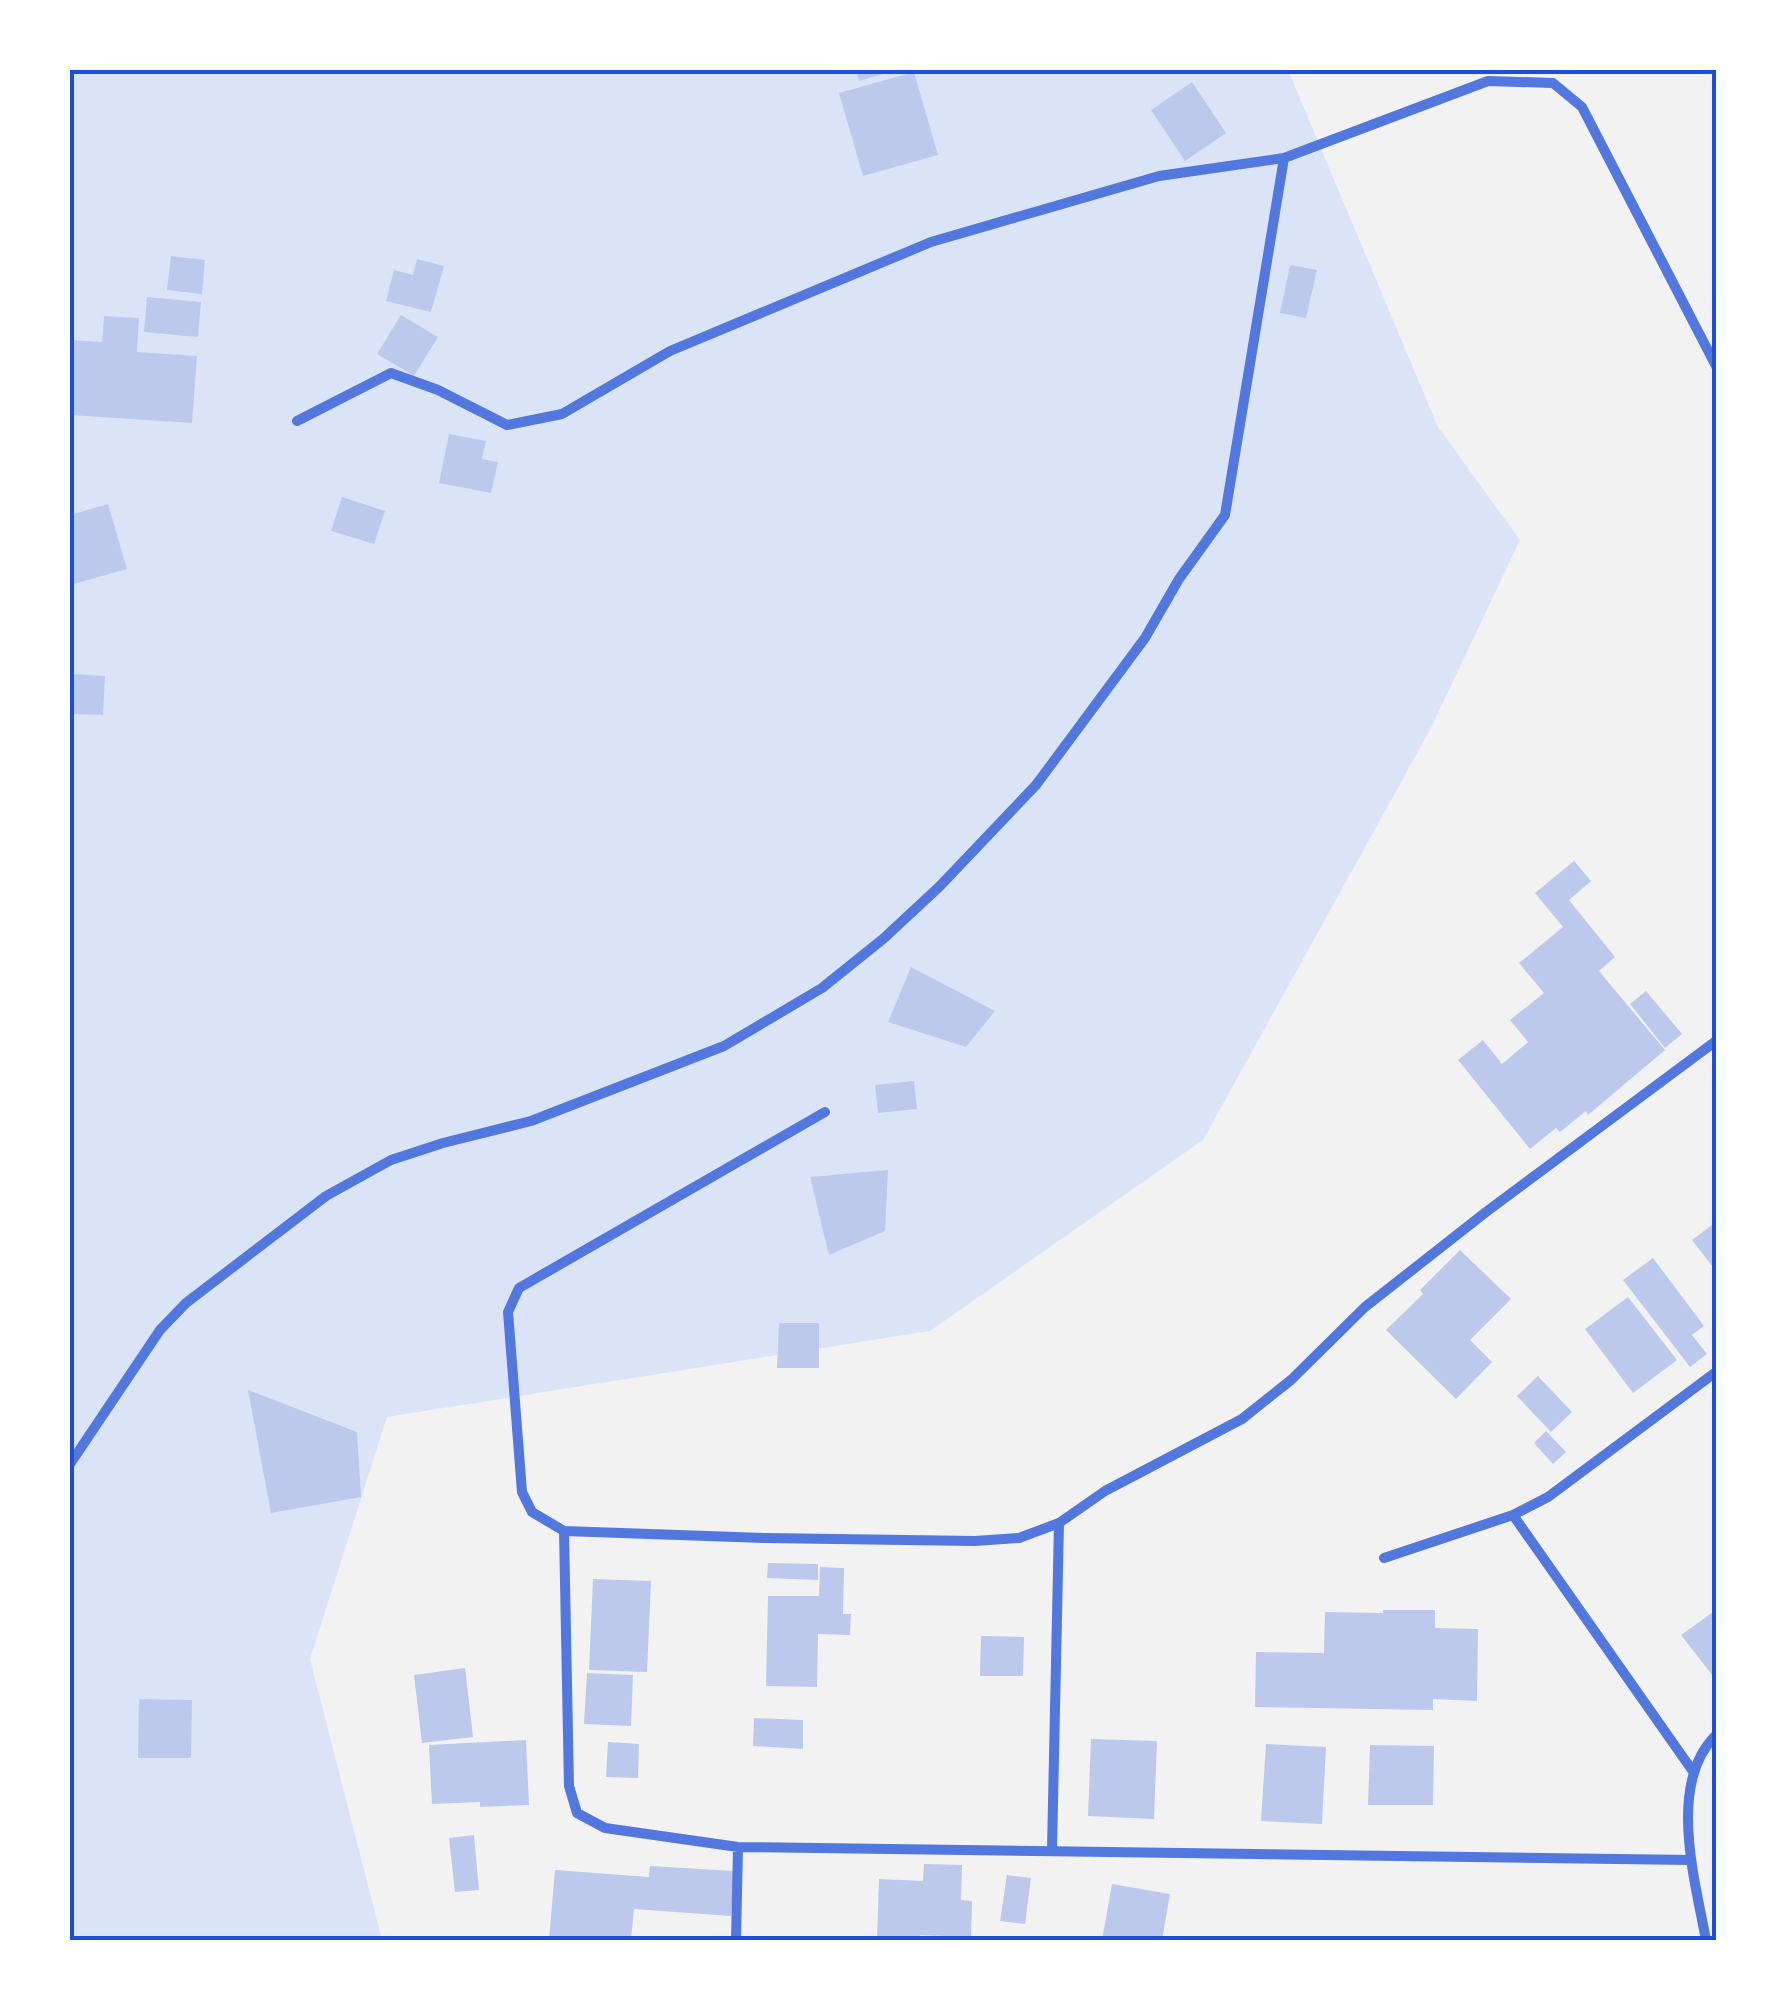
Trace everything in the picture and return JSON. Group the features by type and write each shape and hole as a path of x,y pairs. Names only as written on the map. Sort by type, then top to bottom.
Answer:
{"street":[{"path":"297,421 390,373 438,390 507,425 562,414 670,351 930,242 1159,176 1284,158 1488,81 1553,83 1582,107 1716,366"},
{"path":"70,1464 149,1346 186,1303 326,1196 391,1160 530,1121 701,1058 822,988 939,888 1036,785 1145,638 1178,579 1225,515 1284,158"},
{"path":"825,1112 520,1288 508,1312 522,1492 532,1512 564,1531 765,1538 975,1541 1018,1538 1059,1523 1105,1491 1242,1419 1292,1380 1380,1296 1716,1041"},
{"path":"1384,1558 1513,1515 1548,1497 1716,1372"},
{"path":"1513,1515 1692,1770"},
{"path":"1052,1850 1059,1523"},
{"path":"564,1531 569,1786 577,1813 605,1828 738,1847 1691,1860"},
{"path":"1706,1940 1691,1860 1692,1770 1716,1735"},
{"path":"736,1940 738,1847"}],"shaded area":[{"path":"70,70 1288,70 1438,427 1520,540 1430,730 1203,1140 930,1331 387,1417 310,1659 382,1940 70,1940"}],"building":[{"path":"856,70 892,70 892,71 859,81"},
{"path":"914,72 938,155 863,176 839,93"},
{"path":"1192,82 1226,133 1185,161 1151,110"},
{"path":"171,256 205,260 202,294 167,290"},
{"path":"417,259 444,266 431,312 386,301 394,270 413,275"},
{"path":"1290,265 1317,270 1306,318 1280,313"},
{"path":"147,297 201,302 198,337 144,332"},
{"path":"401,315 438,337 414,376 377,354"},
{"path":"104,316 139,318 137,352 197,356 192,423 70,415 70,340 102,342"},
{"path":"449,434 486,441 482,459 498,462 491,493 439,483"},
{"path":"342,497 385,511 374,544 331,531"},
{"path":"108,504 127,569 70,585 70,515"},
{"path":"70,674 105,676 103,715 70,714"},
{"path":"1574,861 1591,881 1569,900 1615,957 1599,971 1665,1050 1588,1115 1586,1111 1560,1132 1556,1128 1530,1149 1458,1060 1483,1040 1502,1064 1528,1042 1510,1020 1544,993 1519,963 1563,927 1535,893"},
{"path":"911,967 995,1011 966,1047 888,1022"},
{"path":"1646,991 1682,1034 1665,1048 1630,1004"},
{"path":"914,1081 917,1109 878,1113 875,1085"},
{"path":"888,1170 885,1231 829,1255 810,1177"},
{"path":"1716,1222 1716,1271 1692,1240"},
{"path":"1460,1250 1511,1299 1470,1340 1492,1362 1456,1399 1386,1330"},
{"path":"1653,1258 1704,1326 1692,1335 1707,1354 1690,1367 1623,1280"},
{"path":"1628,1297 1677,1360 1633,1393 1585,1329"},
{"path":"779,1323 819,1323 819,1368 777,1368"},
{"path":"1538,1376 1572,1412 1551,1432 1517,1396"},
{"path":"248,1390 357,1432 361,1497 271,1513"},
{"path":"1546,1431 1566,1452 1553,1464 1534,1443"},
{"path":"768,1563 818,1564 818,1580 767,1578"},
{"path":"820,1567 844,1568 843,1614 851,1614 850,1635 818,1634 817,1687 766,1686 768,1596 819,1596"},
{"path":"593,1579 651,1581 647,1672 589,1670"},
{"path":"1435,1610 1435,1628 1478,1629 1477,1701 1433,1699 1433,1710 1255,1707 1256,1652 1324,1653 1325,1612"},
{"path":"1716,1610 1716,1680 1681,1635"},
{"path":"981,1636 1024,1637 1023,1676 980,1676"},
{"path":"465,1668 473,1737 422,1743 414,1675"},
{"path":"587,1673 633,1675 631,1726 584,1724"},
{"path":"139,1699 192,1700 191,1758 138,1758"},
{"path":"754,1718 803,1720 803,1749 753,1746"},
{"path":"1091,1739 1157,1741 1154,1819 1088,1816"},
{"path":"526,1740 529,1805 432,1804 429,1745"},
{"path":"608,1742 639,1744 638,1778 606,1777"},
{"path":"1266,1744 1326,1747 1322,1824 1261,1821"},
{"path":"1370,1745 1434,1746 1433,1805 1368,1805"},
{"path":"474,1835 479,1890 455,1892 449,1838"},
{"path":"924,1864 962,1865 961,1900 972,1901 971,1937 920,1935 920,1940 877,1940 879,1879 923,1881"},
{"path":"650,1866 734,1871 731,1916 634,1909 631,1940 549,1940 555,1870 649,1877"},
{"path":"1007,1875 1031,1878 1025,1924 1000,1921"},
{"path":"1112,1884 1170,1894 1162,1940 1102,1940"}]}
